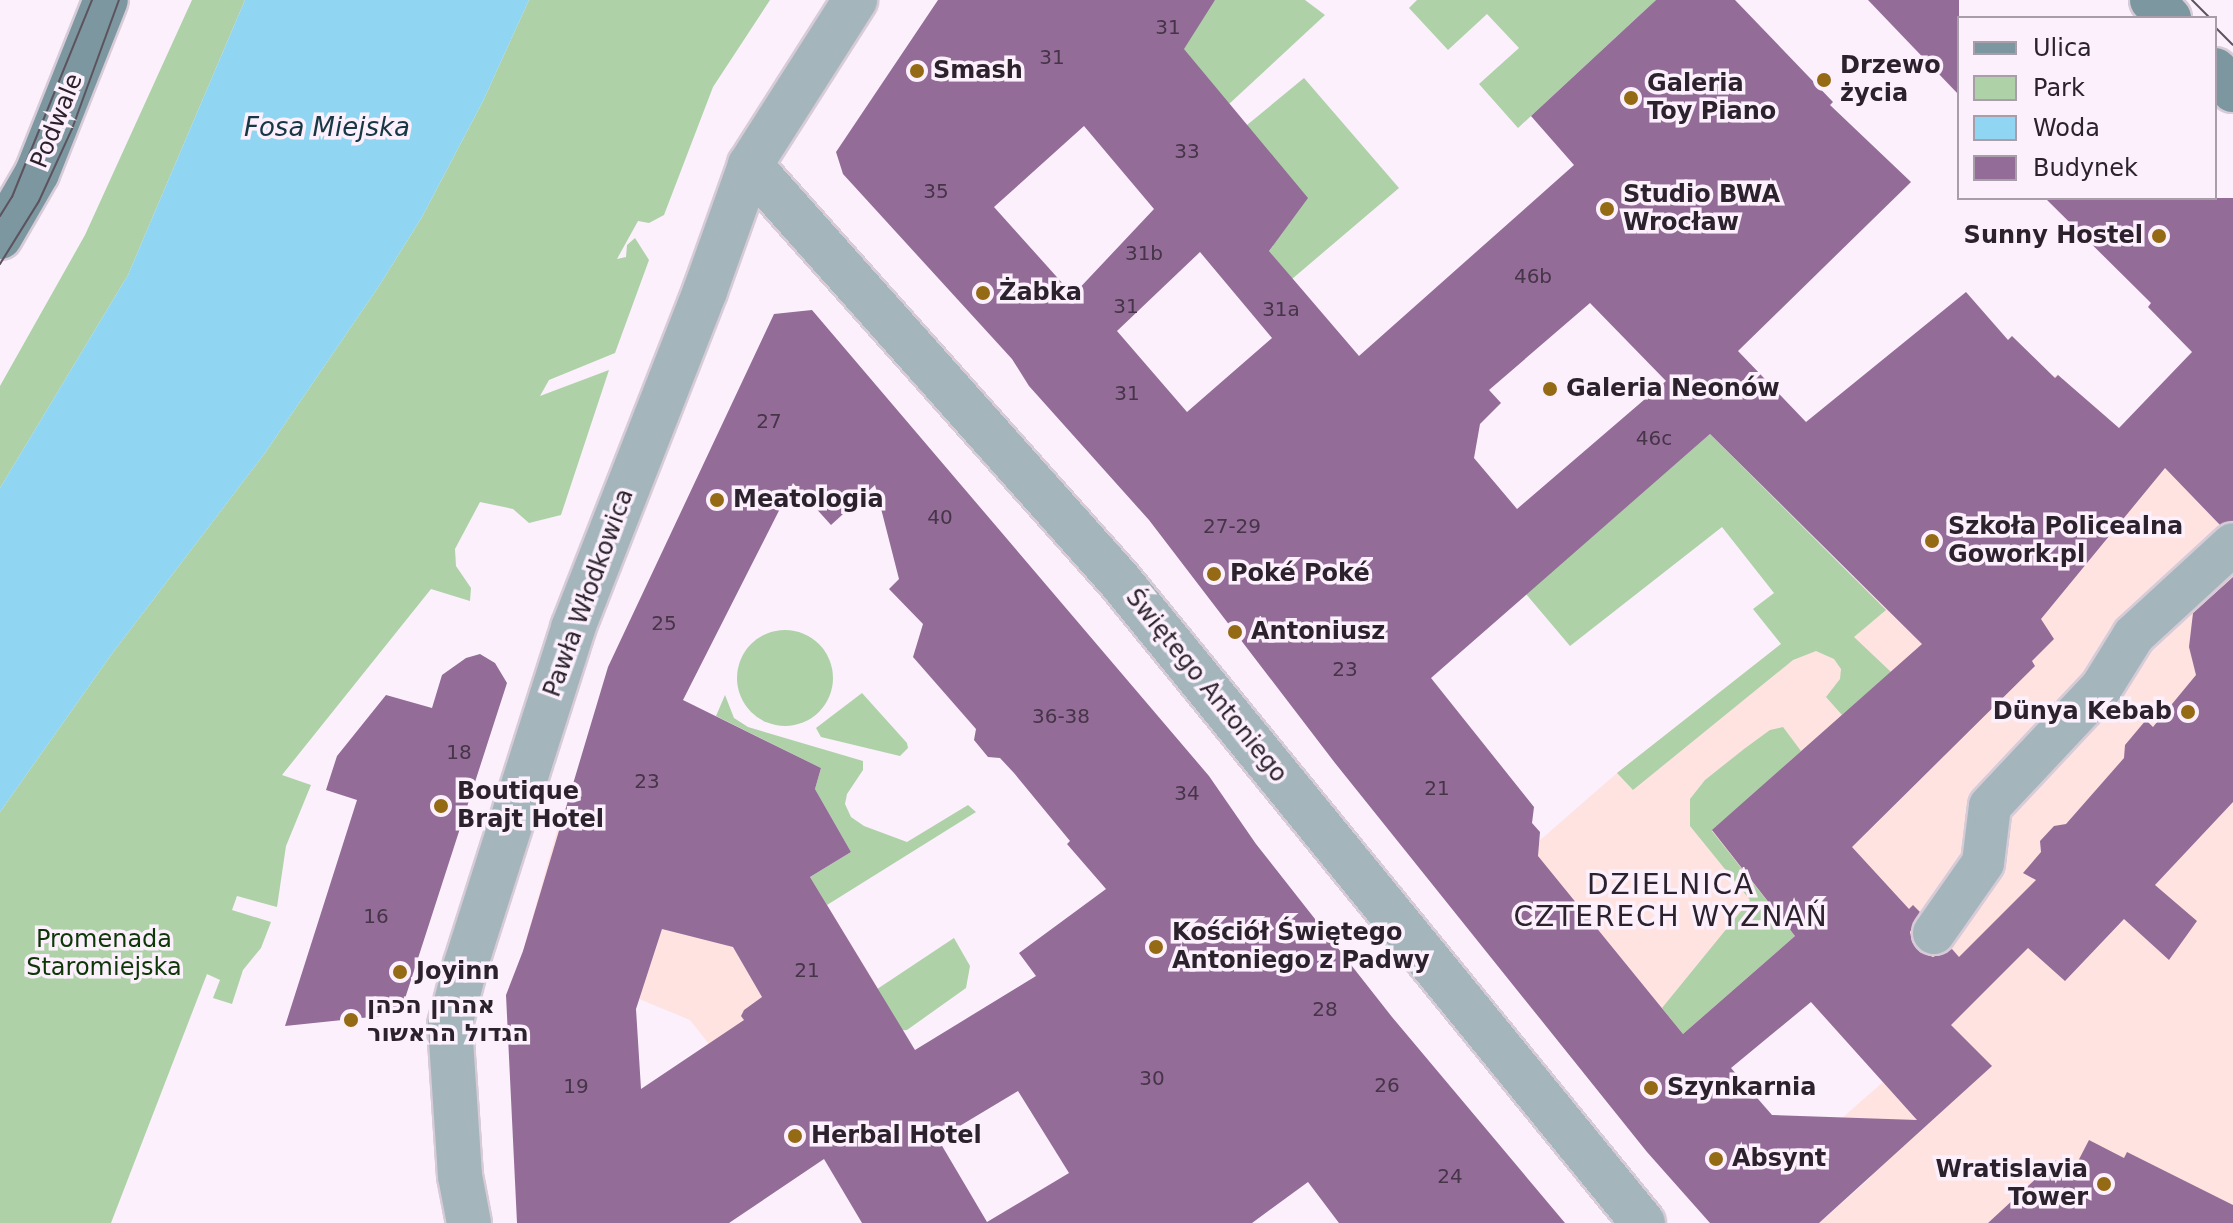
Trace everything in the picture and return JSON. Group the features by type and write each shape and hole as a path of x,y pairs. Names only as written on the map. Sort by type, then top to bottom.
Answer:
{"main road":[{"name":"Podwale","path":"0,237 37,173 106,0"},
{"path":"2152,0 2167,16"},
{"path":"2217,72 2233,90"}],"street":[{"name":"Pawła Włodkowica","path":"469,1223 460,1176 450,1025 466,964 573,628 705,291 750,165 855,0"},
{"name":"Świętego Antoniego","path":"750,165 1149,616 1643,1223"},
{"path":"1934,933 1983,863 1990,806 2101,688 2134,635 2233,544"}],"shaded area":[{"path":"2058,374 2061,378 2059,381 2064,379 2073,394 2076,391 2108,418 2105,422 2158,461 2233,534 2233,1223 1819,1223 1871,1177 1833,1126 1883,1082 1807,998 1683,1034 1607,1102 1600,1092 1531,848 1617,773 1781,644 1854,577 1804,527"},
{"path":"558,827 757,888 810,877 879,990 805,1037 709,1044 690,1020 523,951"}],"green space":[{"path":"192,0 245,0 128,275 0,488 0,386 85,235"},
{"name":"Promenada Staromiejska","path":"529,0 770,0 713,87 664,215 649,223 638,221 617,259 626,257 627,245 635,238 649,260 615,353 549,380 540,396 609,370 561,515 529,523 513,509 480,502 455,549 456,566 471,588 470,601 431,589 282,775 311,785 286,846 277,907 237,896 232,910 271,922 261,948 243,970 232,1004 213,998 220,980 207,974 111,1223 0,1223 0,812 111,655 265,453 379,286 422,217 483,101"},
{"path":"1215,0 1305,0 1325,15 1229,104 1177,41"},
{"path":"1417,0 1656,0 1518,128 1479,84 1519,48 1487,14 1448,50 1409,8"},
{"path":"1304,78 1399,188 1292,279 1269,251 1273,246 1247,125"},
{"path":"1710,434 1886,610 1854,637 1891,672 1842,715 1826,697 1840,679 1841,669 1834,659 1816,651 1793,660 1633,790 1617,773 1781,644 1753,609 1774,593 1722,527 1570,646 1526,594"},
{"path":"785,630 803,634 819,644 829,660 833,678 829,696 819,712 803,722 785,726 767,722 751,712 741,696 737,678 741,660 751,644 767,634"},
{"path":"862,693 907,743 908,748 900,756 821,737 816,728"},
{"path":"725,695 734,718 748,727 863,761 863,770 847,794 845,804 851,817 864,826 907,842 968,805 976,812 827,905 810,877 851,852 815,789 821,768 716,716"},
{"path":"1783,727 1801,751 1712,831 1795,936 1683,1034 1662,1008 1750,900 1690,826 1690,799 1705,780 1744,749 1770,730"},
{"path":"954,938 970,966 966,988 907,1030 805,1037"}],"water":[{"name":"Fosa Miejska","path":"245,0 529,0 483,101 422,217 379,286 265,453 111,655 0,812 0,488 128,275"}],"building":[{"path":"938,0 1215,0 1184,49 1308,198 1269,251 1359,356 1574,165 1531,116 1656,0 1735,0 1833,102 1830,105 1911,182 1738,351 1806,422 1966,292 2008,340 2012,336 2055,378 2058,375 2119,428 2192,352 2148,307 2151,303 2047,200 2233,198 2233,521 2220,525 2165,468 2041,619 2054,639 2032,661 2035,666 1852,847 1909,909 1913,905 1920,912 1910,932 1912,942 1920,952 1933,957 1952,949 1959,957 2036,880 2023,873 2041,852 2040,841 2054,826 2066,824 2124,758 2125,745 2146,720 2153,727 2196,675 2189,647 2193,613 2233,577 2233,802 2155,885 2197,921 2169,960 2124,919 2065,981 2028,948 1951,1025 1992,1066 1819,1223 1710,1223 1647,1152 1335,763 1149,520 1029,386 1012,359 843,174 836,152","holes":["1084,126 1154,209 1073,295 994,207","1200,252 1272,338 1187,412 1117,331","1590,303 1666,381 1517,509 1474,458 1480,424 1501,403 1489,390","1710,434 1922,644 1712,830 1795,936 1683,1034 1538,856 1540,832 1532,823 1534,807 1431,678","1811,1002 1917,1120 1772,1115 1731,1068"]},
{"path":"1868,0 1959,0 1957,93"},
{"path":"812,310 1209,776 1256,844 1392,1017 1565,1223 1339,1223 1308,1182 1252,1223 862,1223 824,1159 729,1223 517,1223 506,995 523,951 608,667 774,314","holes":["793,483 831,525 875,485 899,579 889,589 923,624 913,657 976,729 974,740 988,757 1000,758 1014,773 1070,841 1067,844 1106,889 1019,953 1036,976 915,1050 810,877 851,852 815,789 821,768 683,700","662,929 733,947 762,997 744,1010 741,1016 744,1020 641,1089 636,1009","1018,1091 1069,1173 987,1222 938,1139"]},
{"path":"480,654 495,663 507,683 400,1014 285,1026 357,800 326,790 337,756 386,695 432,708 442,675 466,658"},
{"name":"Wratislavia Tower","path":"2089,1140 2124,1158 2127,1152 2233,1205 2233,1223 1988,1223 2056,1160 2074,1169"}],"tram line":[{"path":"0,216 12,197 92,0"},
{"path":"0,264 39,201 72,129 119,0"},
{"path":"2192,0 2208,16"},
{"path":"2217,29 2233,45"}],"place":[{"name":"Smash","path":"917,71"},
{"name":"Drzewo życia","path":"1824,80"},
{"name":"Galeria Toy Piano","path":"1631,98"},
{"name":"Studio BWA Wrocław","path":"1607,209"},
{"name":"Sunny Hostel","path":"2159,236"},
{"name":"Żabka","path":"983,293"},
{"name":"Galeria Neonów","path":"1550,389"},
{"name":"Meatologia","path":"717,500"},
{"name":"Szkoła Policealna Gowork.pl","path":"1932,541"},
{"name":"Poké Poké","path":"1214,574"},
{"name":"Antoniusz","path":"1235,632"},
{"name":"Dünya Kebab","path":"2188,712"},
{"name":"Boutique Brajt Hotel","path":"441,806"},
{"name":"Kościół Świętego Antoniego z Padwy","path":"1156,947"},
{"name":"Joyinn","path":"400,972"},
{"name":"אהרון הכהן הגדול הראשור","path":"351,1020"},
{"name":"Szynkarnia","path":"1651,1088"},
{"name":"Herbal Hotel","path":"795,1136"},
{"name":"Absynt","path":"1716,1159"},
{"name":"Wratislavia Tower","path":"2104,1184"}],"district":[{"name":"DZIELNICA CZTERECH WYZNAŃ","path":"1671,901"}]}
